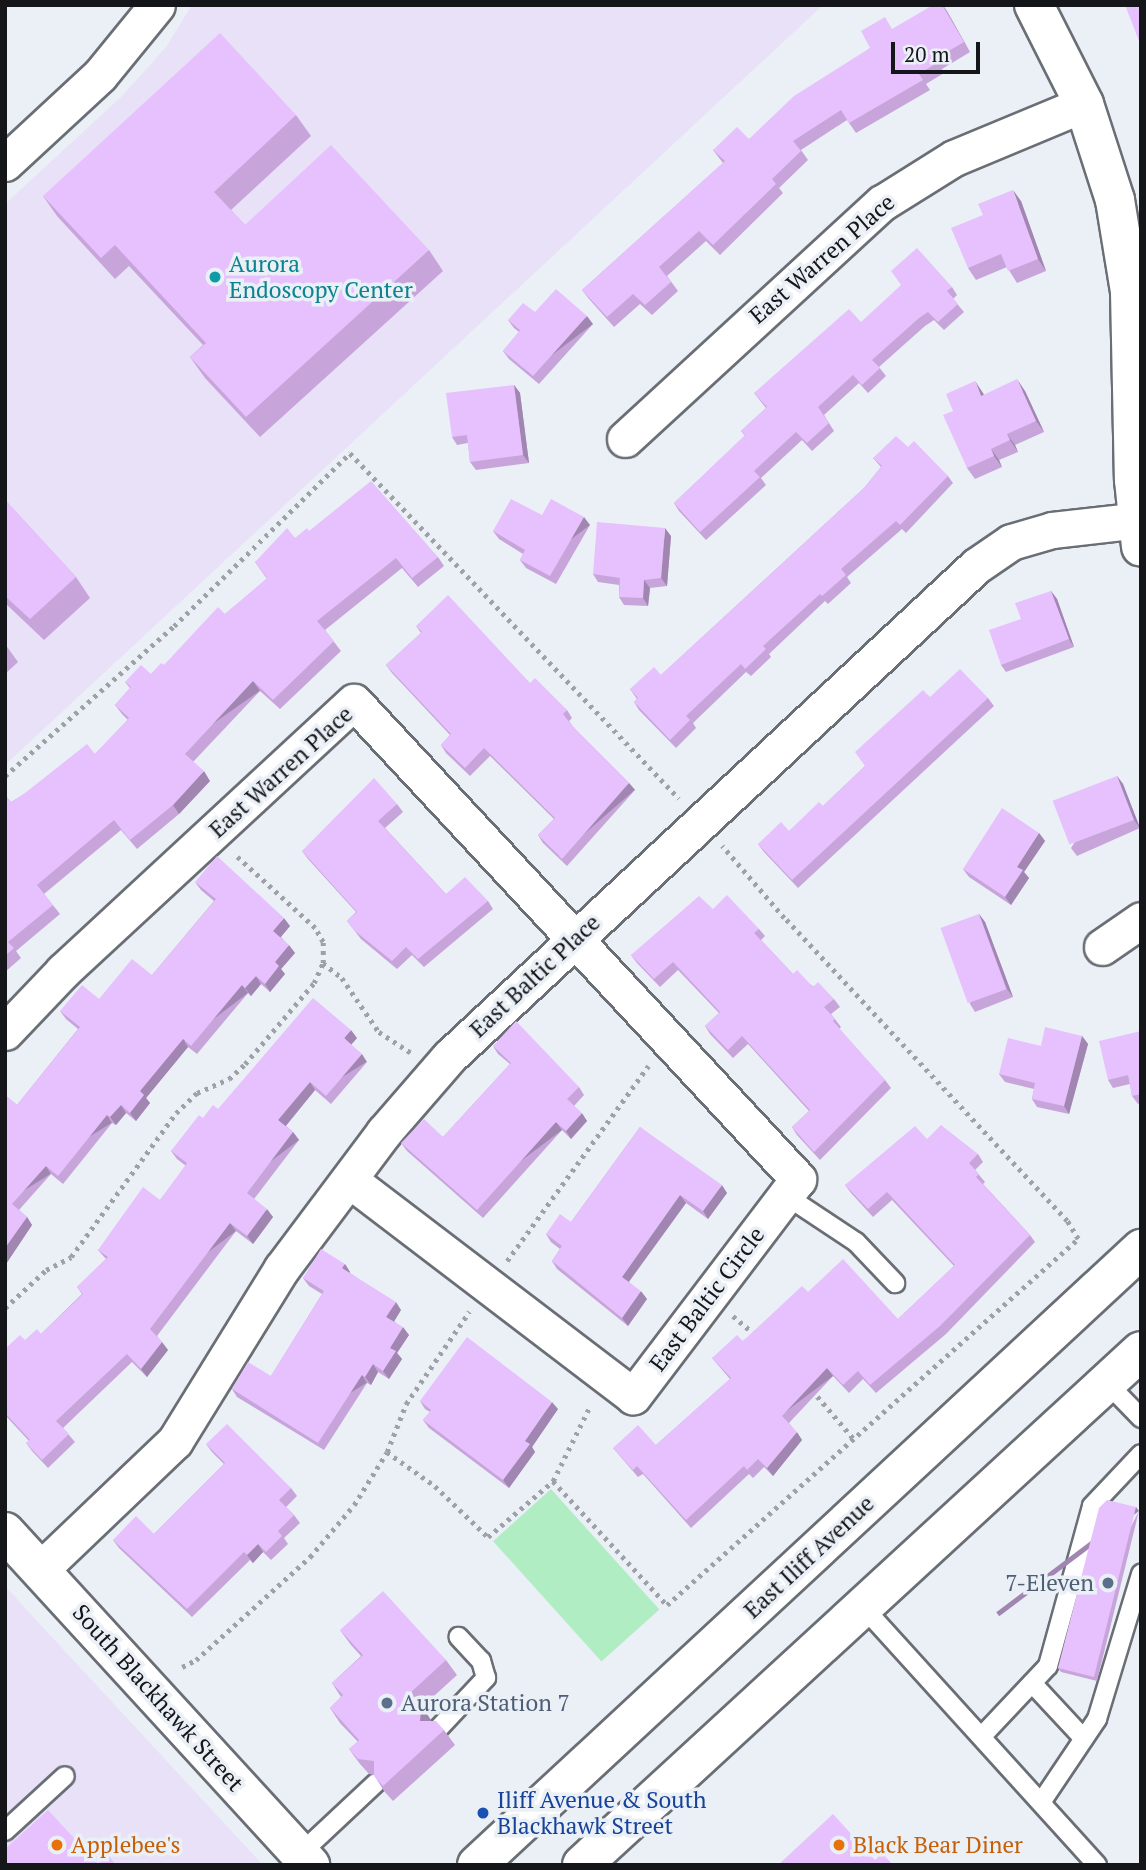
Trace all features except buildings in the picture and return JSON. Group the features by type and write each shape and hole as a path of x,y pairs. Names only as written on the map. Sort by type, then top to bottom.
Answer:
{"main road":[{"path":"1034,5 1084,104 1115,200 1130,292 1139,529"},
{"name":"East Iliff Avenue","path":"477,1865 1141,1249"},
{"path":"582,1865 1141,1351"},
{"name":"South Blackhawk Street","path":"5,1532 305,1859"}],"street":[{"path":"5,163 100,75 157,5"},
{"name":"East Warren Place","path":"625,439 881,203 954,158 1084,104"},
{"name":"East Baltic Place","path":"40,1570 175,1441 282,1268 449,1057 976,566 1011,542 1052,530 1139,529"},
{"name":"East Warren Place","path":"5,1032 63,971 354,702 575,939"},
{"path":"1102,947 1141,920"},
{"name":"East Baltic Circle","path":"349,1180 634,1396 798,1178 575,939"}],"lane":[{"path":"785,1195 856,1242 895,1283"},
{"path":"1107,1383 1141,1418"},
{"path":"982,1736 1048,1666 1092,1506 1141,1454"},
{"path":"1041,1801 1097,1719 1141,1574"},
{"path":"864,1608 1097,1865"},
{"path":"439,1728 482,1687 486,1678 481,1661 458,1637"},
{"path":"1032,1683 1084,1739"},
{"path":"5,1831 65,1776"},
{"path":"305,1859 376,1783"}],"path":[{"path":"5,776 60,730 109,679 158,640 350,453 679,799"},
{"path":"5,1308 46,1270 71,1257 176,1113 197,1093 229,1079 245,1064 314,983 323,963 323,942 315,928 229,850"},
{"path":"323,963 342,978 379,1032 411,1053"},
{"path":"500,1270 648,1066"},
{"path":"724,1309 760,1338"},
{"path":"387,1452 406,1404 470,1311"},
{"path":"804,1381 854,1439"},
{"path":"552,1481 590,1406"}],"shaded area":[{"path":"192,5 823,5 5,765 5,204 122,96 166,47"},
{"path":"5,1586 50,1635 263,1865 5,1865"}],"green space":[{"path":"551,1489 659,1609 601,1662 493,1541"}],"place":[{"name":"Aurora Endoscopy Center","path":"215,277"},
{"name":"7-Eleven","path":"1108,1583"},
{"name":"Aurora Station 7","path":"387,1703"},
{"name":"Iliff Avenue & South Blackhawk Street","path":"483,1813"},
{"name":"Applebee's","path":"57,1845"},
{"name":"Black Bear Diner","path":"839,1845"}]}
